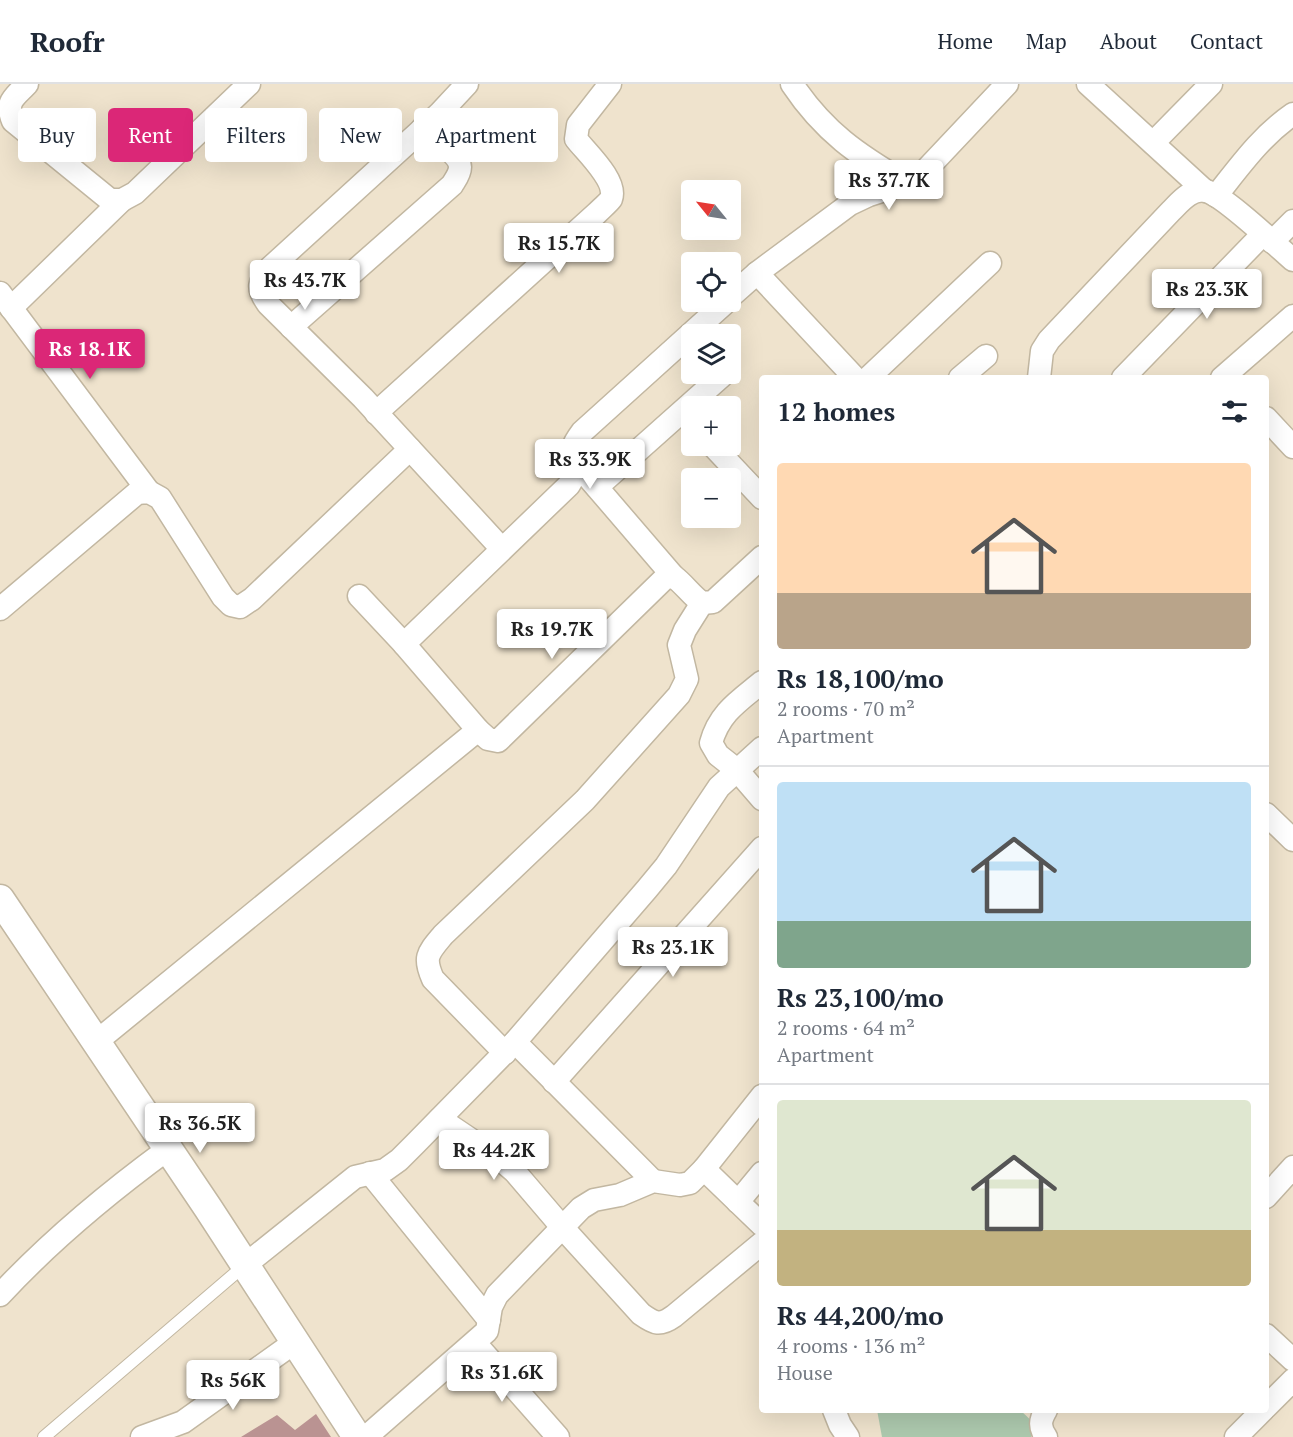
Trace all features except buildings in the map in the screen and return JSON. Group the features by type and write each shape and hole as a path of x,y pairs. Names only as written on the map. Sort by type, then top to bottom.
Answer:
{"street":[{"path":"27,84 11,100 9,110 13,121 110,200 122,200"},
{"path":"249,84 135,193 122,200 5,300 149,492 160,498 223,597 231,605 240,607 252,600 410,449"},
{"path":"443,108 467,84"},
{"path":"376,413 589,221 611,198 611,186 604,172 576,139 578,125 610,84"},
{"path":"792,84 824,124 847,146 906,183"},
{"path":"741,287 850,204 906,183 923,173 1007,84"},
{"path":"1088,84 1210,194 1223,200 1293,260"},
{"path":"1153,143 1210,84"},
{"path":"1039,375 1042,351 1049,340 1171,211 1190,193 1210,194 1274,127 1293,114"},
{"path":"414,136 270,268 261,281 260,292 268,304 376,413 502,549"},
{"path":"291,327 452,185 458,176 460,167 458,162"},
{"path":"1126,375 1268,238 1293,221"},
{"path":"871,375 990,263"},
{"path":"757,273 852,375"},
{"path":"715,312 582,432 573,444 572,454 575,461 673,576 702,603 713,602 721,596 759,560"},
{"path":"1228,375 1293,316"},
{"path":"964,375 986,356"},
{"path":"705,396 715,384"},
{"path":"597,486 681,421"},
{"path":"1269,421 1293,447"},
{"path":"722,456 759,495"},
{"path":"404,644 569,485 576,473 575,461"},
{"path":"0,609 138,493 149,492"},
{"path":"359,596 478,730 488,739 498,741 664,579 673,576"},
{"path":"653,1181 554,1082 510,1047 433,979 427,966 430,951 443,935 585,800 679,695 687,679 679,645 685,630 702,603"},
{"path":"759,685 723,716 715,727 711,743 718,755 737,770 759,796"},
{"path":"96,1042 478,730"},
{"path":"245,1265 355,1177 385,1170 399,1160 440,1119 510,1047 647,889 666,866 708,801 759,751"},
{"path":"1269,817 1293,840"},
{"path":"554,1082 759,851"},
{"path":"0,899 357,1437"},
{"path":"366,1437 487,1331 491,1307 497,1295 581,1208 594,1200 621,1195 653,1181 680,1185 690,1183 704,1169 759,1100"},
{"path":"440,1119 515,1172 641,1314 654,1323 663,1324 669,1320 759,1245"},
{"path":"0,1295 63,1233 109,1193 168,1149"},
{"path":"1269,1194 1293,1167"},
{"path":"704,1169 759,1222"},
{"path":"370,1173 489,1320"},
{"path":"738,1202 759,1177"},
{"path":"1269,1338 1292,1357"},
{"path":"142,1437 183,1422 295,1342"},
{"path":"475,1343 558,1437"},
{"path":"1269,1403 1293,1380"},
{"path":"835,1413 840,1425 849,1437"},
{"path":"1044,1413 1041,1419 1042,1430 1046,1437"},
{"path":"1236,1437 1259,1413"}],"lane":[{"path":"44,1437 245,1265"}],"shaded area":[{"path":"878,1413 1023,1413 1035,1424 1031,1437 882,1437"},
{"path":"316,1414 331,1437 241,1437 277,1415 295,1430"}]}
